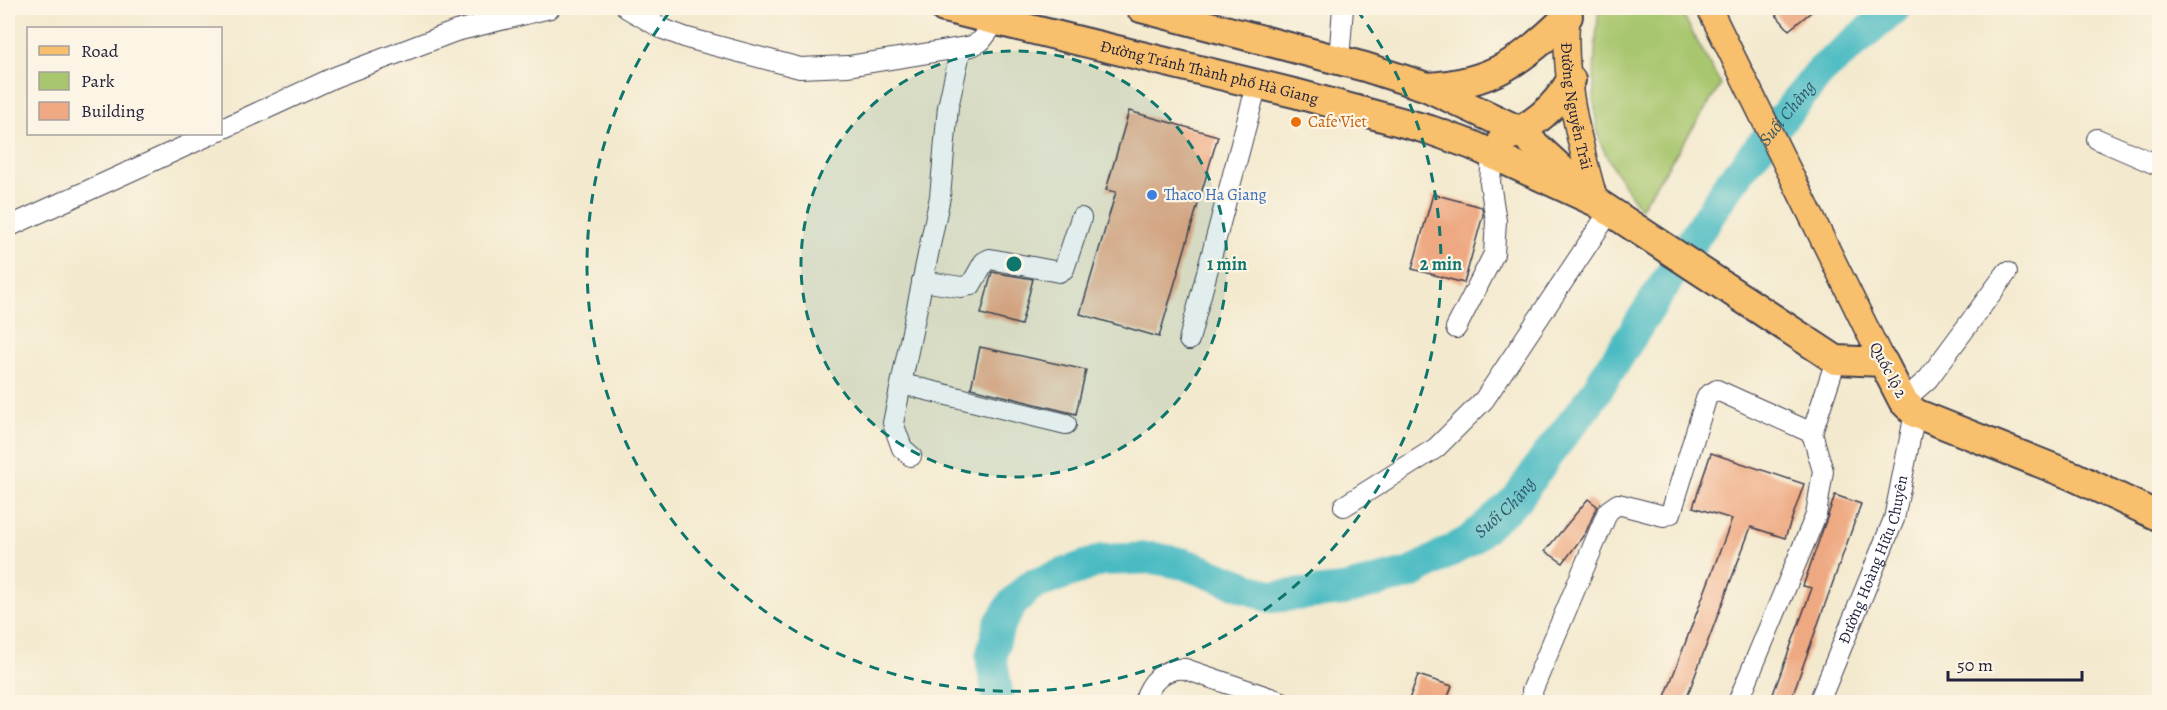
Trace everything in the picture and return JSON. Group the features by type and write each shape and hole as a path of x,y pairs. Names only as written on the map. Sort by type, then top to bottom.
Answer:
{"highway":[{"name":"Đường Tránh Thành phố Hà Giang","path":"945,8 999,14 1430,130 1482,150 1609,210"},
{"path":"1141,8 1340,60 1427,87 1520,131 1609,210 1836,360 1883,362"},
{"path":"1427,87 1458,85 1498,72 1516,61 1569,12"},
{"path":"1482,150 1520,131 1550,109 1570,80"},
{"name":"Quốc lộ 2","path":"1883,362 1909,407 2073,476 2160,516"},
{"name":"Quốc lộ 2","path":"2073,476 2160,500"}],"main road":[{"name":"Quốc lộ 2","path":"1709,8 1883,362"},
{"name":"Đường Nguyễn Trãi","path":"1569,12 1570,80 1576,123 1609,210"}],"street":[{"path":"222,129 335,77 456,31 550,8"},
{"path":"627,8 663,29 687,38 800,68 848,66 961,48 981,41 999,14"},
{"path":"1340,60 1343,8"},
{"path":"911,456 902,448 893,423 940,197 948,107 961,48"},
{"path":"1189,340 1257,84"},
{"path":"8,227 210,135"},
{"path":"2097,139 2160,166"},
{"path":"1456,328 1494,254 1496,221 1482,150"},
{"path":"1344,506 1436,448 1484,399 1609,210"},
{"path":"922,281 966,287 977,278 984,262 990,258 1059,272 1064,269 1081,218"},
{"path":"1909,407 2007,272"},
{"path":"1738,702 1816,515 1823,471 1812,433 1836,360"},
{"path":"902,384 1066,424"},
{"path":"1533,702 1532,691 1608,511 1618,504 1664,516 1671,513 1707,396 1717,390 1812,433"},
{"name":"Đường Hoàng Hữu Chuyên","path":"1820,702 1894,519 1909,407"},
{"path":"1144,702 1163,672 1172,668 1185,669 1282,702"}],"green space":[{"path":"1599,8 1679,8 1721,85 1640,209 1608,158 1600,141 1597,127 1594,75"}],"building":[{"path":"1770,8 1816,8 1789,30"},
{"path":"1129,111 1218,136 1159,337 1080,314 1116,192 1106,190"},
{"path":"1433,194 1482,207 1483,215 1464,283 1412,269"},
{"path":"992,272 1033,279 1021,325 981,314"},
{"path":"980,347 1086,370 1076,414 971,388"},
{"path":"1711,453 1804,484 1785,538 1751,527 1685,702 1663,702 1732,519 1693,507"},
{"path":"1835,495 1861,504 1790,702 1770,702 1812,588 1803,586"},
{"path":"1588,499 1597,506 1586,532 1563,563 1545,551"},
{"path":"1418,675 1452,686 1446,702 1408,702"}],"waterway":[{"name":"Suối Châng","path":"999,702 991,657 999,625 1012,604 1030,586 1102,560 1154,558 1185,564 1271,597 1343,590 1411,573 1469,541 1517,499 1548,454 1589,402 1729,184 1821,71 1895,8"}],"place":[{"name":"Cafe Viet","path":"1296,122"},
{"name":"Thaco Ha Giang","path":"1152,195"}]}
